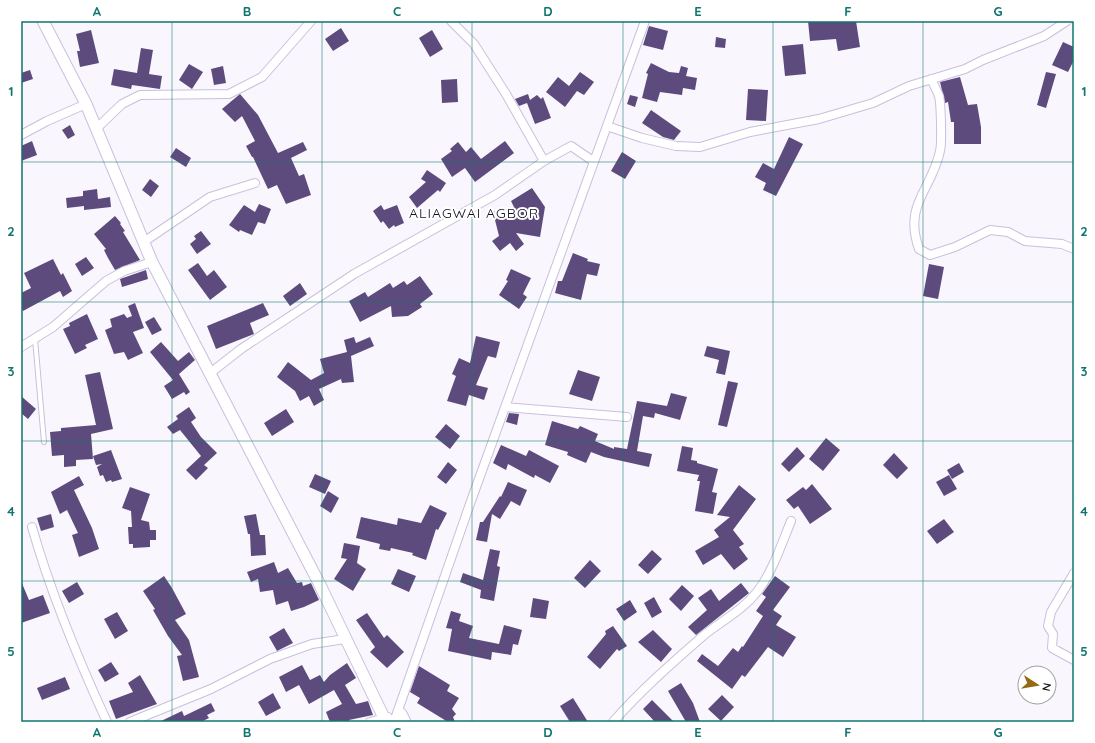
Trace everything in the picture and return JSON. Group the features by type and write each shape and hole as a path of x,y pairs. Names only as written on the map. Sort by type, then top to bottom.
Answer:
{"street":[{"path":"43,21 97,128 145,241 152,262 319,583 386,722"},
{"path":"97,128 122,104 140,95 229,94 262,77 311,21"},
{"path":"451,21 474,44 506,94 544,161"},
{"path":"370,722 399,720 506,407 593,160 645,21"},
{"path":"607,126 642,138 676,146 700,147 750,132 819,120 873,103 909,86 965,69 983,60 1044,36 1067,21"},
{"path":"931,79 939,97 940,151 929,180 917,203 913,234 919,249 930,255 955,247 990,230 1008,232 1025,241 1062,244 1074,250"},
{"path":"21,134 86,104"},
{"path":"209,374 241,349 354,274 495,195 544,161 571,146 593,160"},
{"path":"145,241 210,197 255,183"},
{"path":"21,347 53,327 106,281 124,271 152,262"},
{"path":"506,407 627,417"},
{"path":"613,722 632,700 704,636 741,610 758,592 775,560 791,521"},
{"path":"32,527 42,564 89,683 107,722"},
{"path":"1074,573 1051,612 1048,626 1053,634 1052,648 1074,660"},
{"path":"130,722 211,689 270,660 312,644 345,639"}],"lane":[{"path":"35,339 44,442"}],"building":[{"path":"808,21 856,21 860,47 838,51 836,39 810,41"},
{"path":"649,26 668,31 663,50 643,45"},
{"path":"341,28 349,41 333,51 325,39"},
{"path":"91,30 99,63 80,67 77,51 80,51 76,34"},
{"path":"432,30 443,49 430,57 419,38"},
{"path":"716,37 726,39 725,48 715,47"},
{"path":"1063,42 1074,47 1074,60 1068,72 1052,65"},
{"path":"803,44 806,74 785,76 782,46"},
{"path":"141,48 153,50 149,74 162,76 160,89 132,85 131,89 111,85 114,69 137,73"},
{"path":"651,63 669,72 679,73 681,66 688,68 686,76 697,78 695,90 683,88 682,95 660,92 657,102 642,98 648,74 646,73"},
{"path":"189,64 203,72 192,89 179,80"},
{"path":"223,66 226,83 214,85 211,69"},
{"path":"30,70 33,79 21,83 21,73"},
{"path":"580,72 594,82 584,95 577,91 565,107 546,92 558,77 569,86"},
{"path":"1046,72 1056,74 1046,108 1037,105"},
{"path":"960,77 968,105 977,104 981,127 981,144 954,144 954,122 951,122 948,102 945,103 940,82"},
{"path":"457,79 458,102 442,103 441,80"},
{"path":"748,89 768,90 766,121 746,120"},
{"path":"240,94 258,115 278,153 303,142 307,150 291,158 299,176 304,174 311,195 286,204 277,185 268,189 253,157 246,146 255,141 242,116 235,122 222,109"},
{"path":"528,94 530,100 537,95 541,99 543,97 551,118 535,124 527,103 519,106 515,99"},
{"path":"630,95 638,97 635,107 627,104"},
{"path":"651,110 681,131 674,140 663,137 642,123"},
{"path":"70,125 75,135 68,139 62,130"},
{"path":"789,137 803,144 776,196 763,190 766,183 755,177 763,163 774,169"},
{"path":"32,141 37,155 21,161 21,146"},
{"path":"505,141 514,153 475,182 465,168 452,177 441,159 452,151 450,149 458,142 466,152 471,147 481,159"},
{"path":"176,148 191,158 186,167 170,157"},
{"path":"622,152 636,161 625,179 611,171"},
{"path":"427,170 446,183 440,192 438,190 417,208 409,197 426,182 421,179"},
{"path":"150,179 159,186 151,197 142,190"},
{"path":"532,188 545,207 540,237 516,233 524,244 516,251 510,243 500,251 492,241 499,236 493,212 514,207 511,201"},
{"path":"97,189 98,199 110,197 111,207 84,210 84,206 67,208 66,198 83,196 83,191"},
{"path":"259,204 271,209 265,224 258,222 252,235 240,230 239,232 229,225 244,205 255,212"},
{"path":"381,205 384,210 397,205 404,223 395,227 394,225 389,229 383,221 381,223 373,211"},
{"path":"115,216 121,223 120,224 125,231 123,232 140,260 115,270 104,250 106,249 94,234"},
{"path":"201,231 211,244 197,254 190,244 196,239 194,236"},
{"path":"573,253 588,259 587,261 600,264 597,276 587,274 581,300 555,293 558,281 562,281"},
{"path":"86,257 94,268 82,276 75,264"},
{"path":"53,259 61,275 63,273 72,291 63,297 60,291 23,311 21,307 21,293 31,288 24,273"},
{"path":"198,263 207,276 214,270 227,287 210,300 188,270"},
{"path":"929,264 944,267 938,299 923,296"},
{"path":"511,269 531,278 523,294 527,297 519,309 499,295 508,281 506,280"},
{"path":"146,270 148,279 122,287 120,279"},
{"path":"420,276 433,294 420,304 422,307 408,316 392,317 391,306 360,322 349,301 365,292 368,297 390,283 393,288 404,281 407,285"},
{"path":"300,283 307,294 290,306 283,296"},
{"path":"135,303 144,328 133,332 143,353 128,360 124,352 114,354 105,330 112,327 110,319 124,314 127,318 132,316 128,306"},
{"path":"263,303 269,315 250,323 254,334 216,349 207,326"},
{"path":"87,314 98,339 85,345 87,348 75,354 63,329 70,326 69,323"},
{"path":"154,317 162,330 152,335 145,322"},
{"path":"476,336 500,342 496,358 488,356 476,385 488,388 484,400 469,395 466,406 447,401 456,376 452,374 459,358 470,363"},
{"path":"354,337 356,343 370,337 374,346 351,356 354,382 342,383 341,379 319,389 324,400 314,406 309,396 300,401 295,391 277,377 288,362 311,380 324,373 320,359 347,352 344,340"},
{"path":"161,342 178,361 189,352 195,360 179,374 190,392 186,395 184,392 172,399 164,386 173,380 150,352"},
{"path":"707,346 730,351 725,375 716,373 719,360 704,356"},
{"path":"578,370 600,377 592,401 569,394"},
{"path":"100,372 113,429 91,434 93,459 76,460 76,466 64,467 64,455 52,456 50,432 61,431 61,428 96,425 85,375"},
{"path":"728,381 738,383 727,427 718,425"},
{"path":"671,393 687,397 680,420 655,413 654,418 643,416 637,451 652,454 649,467 604,457 591,452 586,463 567,455 568,452 545,445 552,421 578,429 580,426 598,434 595,441 614,449 614,447 627,449 637,401 667,406"},
{"path":"21,396 36,409 28,419 21,413"},
{"path":"189,407 196,418 191,422 201,437 217,453 204,465 208,468 196,480 186,470 201,456 180,430 173,434 167,427 178,419 176,416"},
{"path":"286,409 294,422 272,436 264,423"},
{"path":"509,413 519,414 517,425 506,422"},
{"path":"446,424 460,436 450,449 435,437"},
{"path":"826,438 840,450 823,471 809,459"},
{"path":"501,445 526,456 529,450 559,466 550,483 535,475 534,478 508,464 506,470 493,463"},
{"path":"682,446 693,448 691,460 718,469 712,492 717,493 713,514 695,511 700,481 697,481 699,475 677,471"},
{"path":"797,447 805,456 789,472 781,464"},
{"path":"111,450 122,479 106,482 103,475 100,476 97,467 102,464 96,465 93,456"},
{"path":"894,453 908,468 897,479 883,465"},
{"path":"448,462 457,470 446,484 437,477"},
{"path":"959,463 964,472 952,479 947,470"},
{"path":"315,474 331,481 325,494 309,487"},
{"path":"949,475 957,489 944,496 936,482"},
{"path":"79,476 84,485 74,490 92,528 99,549 79,557 72,535 78,533 67,510 60,514 51,492"},
{"path":"508,482 527,490 520,506 511,501 500,519 492,514 487,542 476,540 480,522 483,522 500,496 501,497"},
{"path":"812,484 832,509 810,524 798,506 794,509 786,500 803,487 806,490"},
{"path":"739,485 756,499 733,530 744,544 739,547 748,559 734,570 721,554 703,565 695,551 719,537 714,530 730,517 717,515"},
{"path":"130,487 150,494 141,520 149,522 150,530 156,530 156,540 150,540 150,547 133,548 133,544 129,544 128,527 132,527 131,511 122,508"},
{"path":"328,491 339,498 331,513 320,506"},
{"path":"430,505 447,513 438,530 436,529 426,560 412,555 413,553 391,548 390,551 379,549 380,544 356,538 361,517 397,525 398,518 421,523"},
{"path":"51,514 54,527 41,531 37,518"},
{"path":"256,514 260,535 265,535 266,555 251,556 250,534 248,534 244,516"},
{"path":"944,519 954,532 937,544 927,531"},
{"path":"344,543 360,546 357,563 366,569 353,591 334,579 347,559 341,558"},
{"path":"490,549 500,551 497,566 500,567 494,601 480,598 481,590 460,582 463,573 483,580"},
{"path":"652,550 662,559 648,574 638,565"},
{"path":"590,560 601,571 585,588 574,578"},
{"path":"274,562 278,573 288,568 297,583 302,582 303,586 311,583 319,600 291,611 288,601 276,605 273,590 260,592 258,579 251,582 247,572"},
{"path":"398,569 416,576 409,592 391,584"},
{"path":"164,576 186,614 175,620 189,640 199,677 183,681 177,656 182,655 168,636 153,610 155,609 143,591"},
{"path":"775,576 790,587 773,610 782,616 776,625 796,637 783,657 768,647 745,677 742,675 732,689 697,661 702,654 718,666 733,648 738,652 742,646 743,647 763,616 756,611 766,597 762,594"},
{"path":"21,581 29,600 43,595 50,613 21,623"},
{"path":"77,582 84,594 69,603 62,591"},
{"path":"741,583 749,593 696,635 688,627 707,610 698,598 711,589 719,601"},
{"path":"682,585 694,596 681,611 669,599"},
{"path":"654,597 662,612 652,618 644,603"},
{"path":"533,598 549,601 546,619 530,617"},
{"path":"630,600 637,612 624,621 616,609"},
{"path":"451,611 461,614 459,621 473,626 469,638 499,644 504,625 522,630 518,645 513,644 511,655 492,652 491,660 448,651 452,629 446,628"},
{"path":"117,612 128,631 115,639 104,619"},
{"path":"367,613 384,638 387,635 404,652 387,668 370,652 375,647 356,620"},
{"path":"613,626 627,646 619,651 617,649 600,669 587,657 606,634 605,631"},
{"path":"284,628 293,643 277,651 269,637"},
{"path":"653,630 672,649 661,662 638,642"},
{"path":"111,662 119,674 105,682 98,670"},
{"path":"347,663 356,678 345,685 356,704 368,701 373,715 349,720 349,722 330,722 326,712 342,704 334,690 309,704 299,685 286,692 279,677 302,665 310,680 320,675 324,682 330,675"},
{"path":"419,666 450,685 447,691 459,698 452,709 456,714 453,717 455,722 448,722 417,703 420,698 410,692"},
{"path":"140,675 157,704 116,719 109,701 133,692 128,683"},
{"path":"65,677 70,689 42,700 37,688"},
{"path":"681,683 693,703 700,722 686,722 668,691"},
{"path":"273,693 281,708 266,716 258,702"},
{"path":"722,695 734,707 721,721 708,709"},
{"path":"573,698 588,722 570,722 560,706"},
{"path":"652,700 674,722 655,722 643,709"},
{"path":"211,703 215,711 207,715 209,718 201,722 159,722 182,711 184,716"}],"district":[{"name":"ALIAGWAI AGBOR","path":"474,213"}]}
